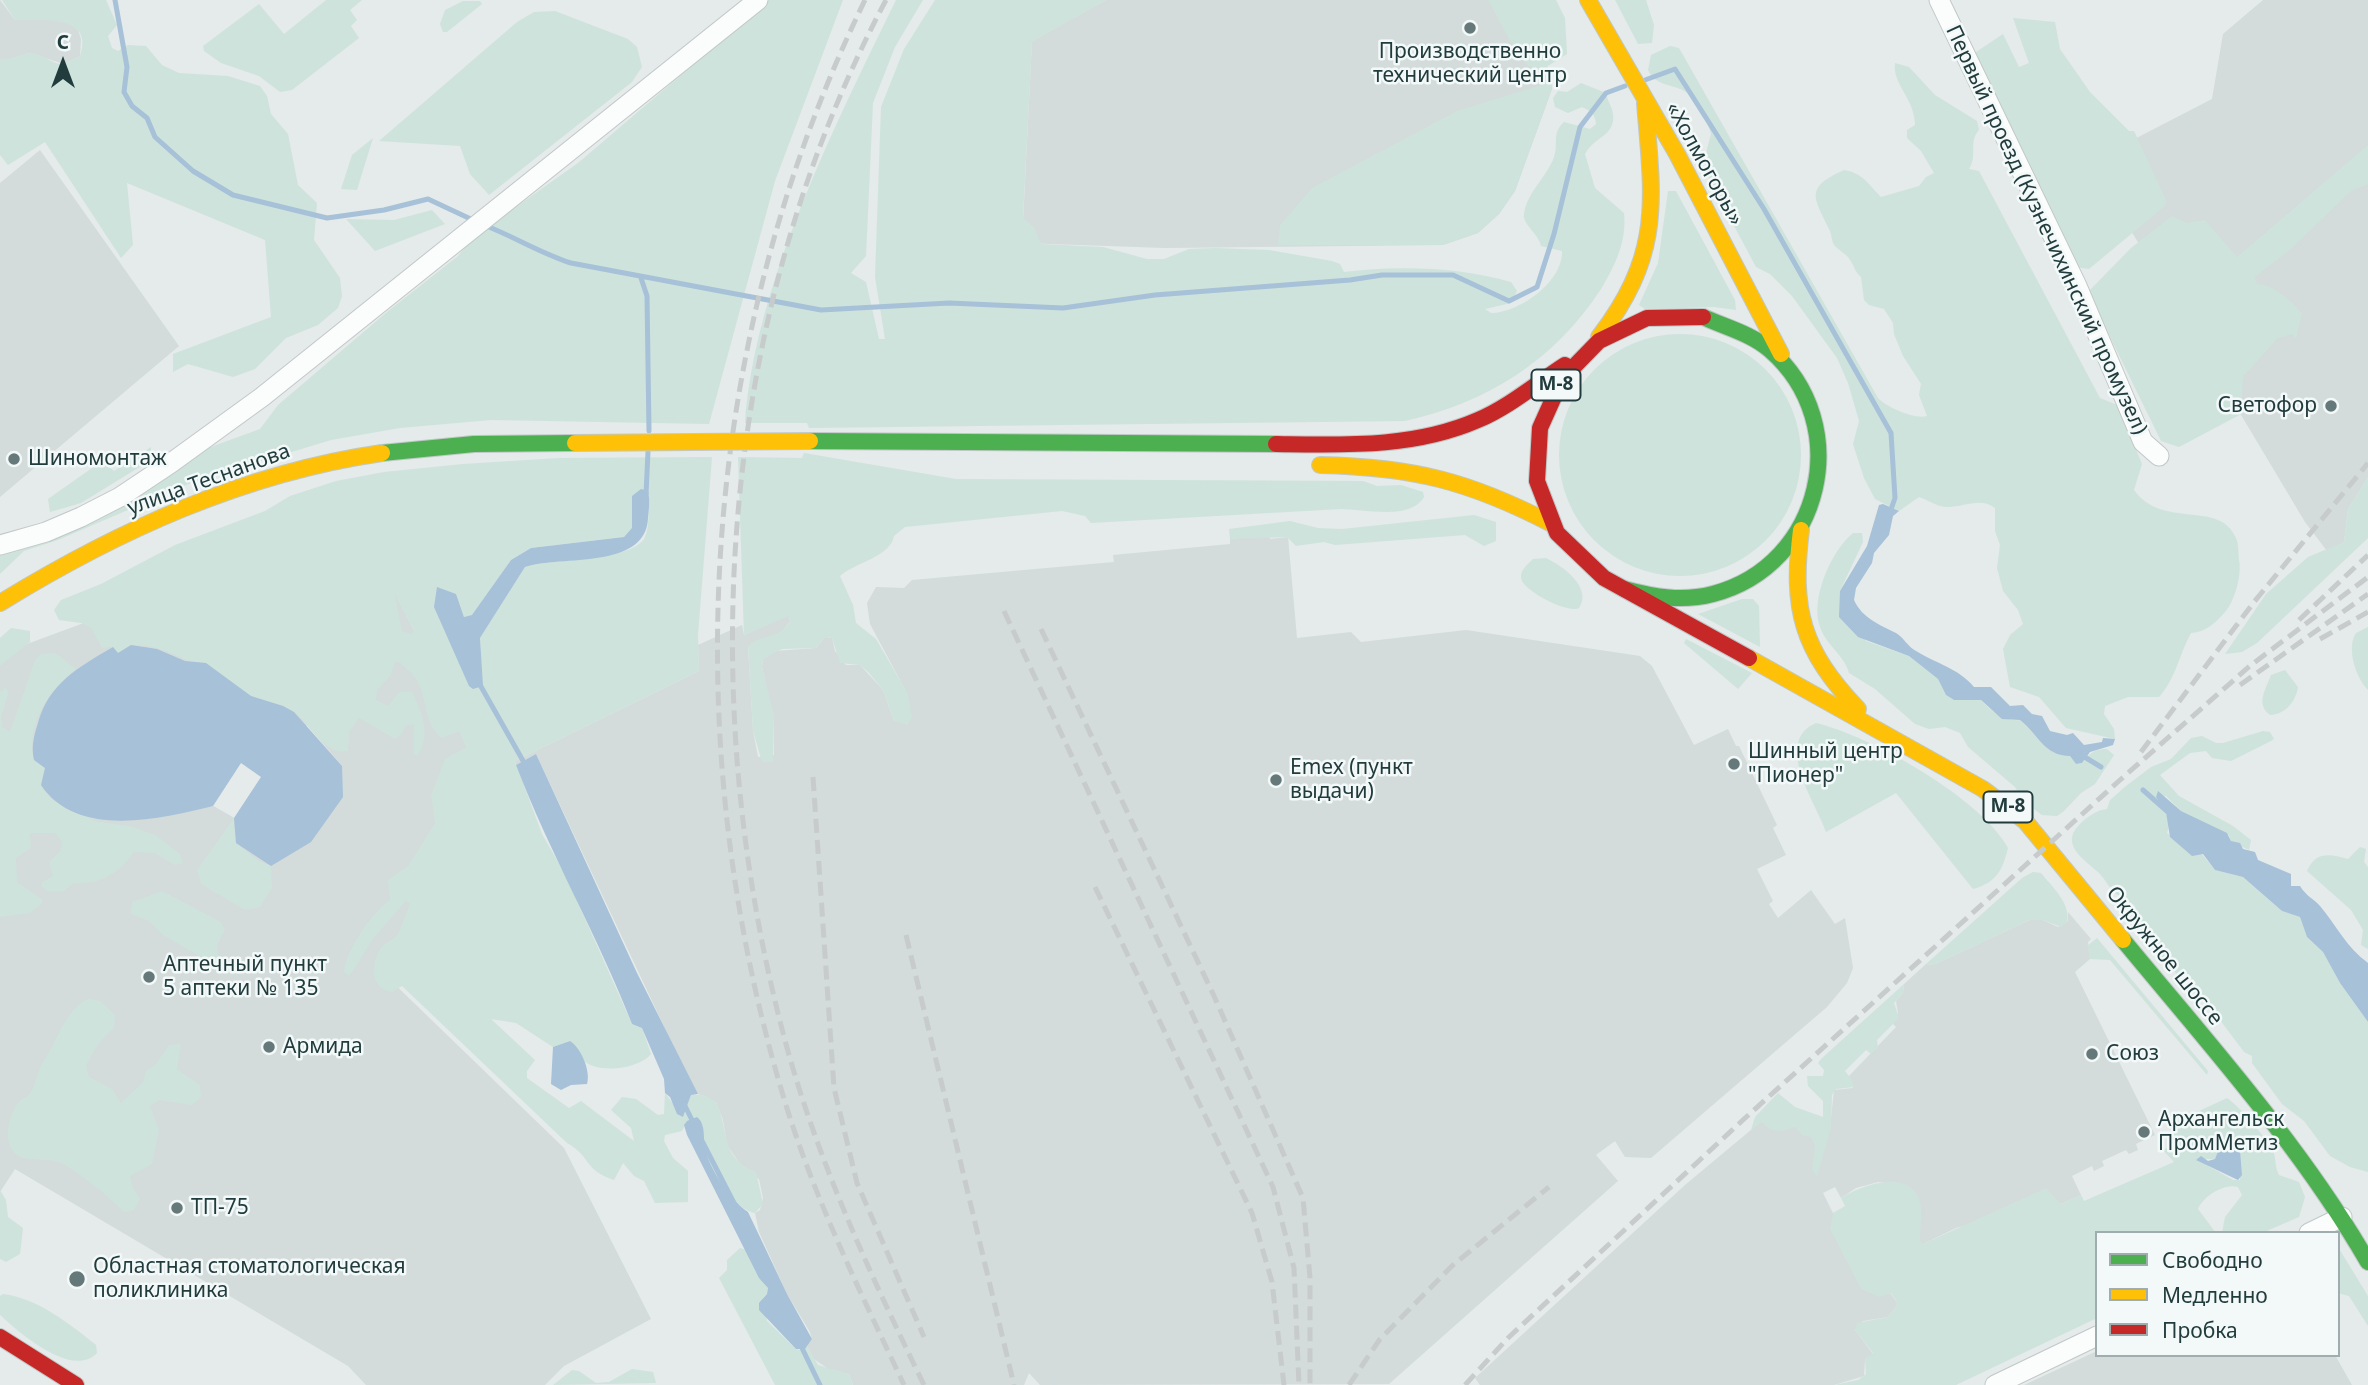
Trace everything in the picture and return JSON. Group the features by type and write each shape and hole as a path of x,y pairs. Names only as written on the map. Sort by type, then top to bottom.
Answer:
{"main road":[{"name":"М-8","path":"1588,0 1638,88"},
{"name":"«Холмогоры»","path":"1638,88 1653,204 1650,230 1644,254 1622,307 1595,342 1577,357 1558,381 1539,430 1538,480 1552,524 1578,558 1596,573 1878,729"},
{"name":"«Холмогоры»","path":"1638,88 1677,154 1811,408 1819,446 1816,491 1801,528 1794,573 1796,607 1807,643 1835,687 1878,729"},
{"name":"«Холмогоры»","path":"1595,342 1642,320 1667,316 1697,317 1720,322 1749,335 1787,367"},
{"path":"810,442 1371,445 1411,440 1479,420 1577,357"},
{"path":"810,442 920,459"},
{"name":"улица Теснанова","path":"0,603 55,569 152,521 300,469 376,453 457,445 810,442"},
{"path":"1306,465 1376,466 1441,475 1475,486 1552,524"},
{"name":"«Холмогоры»","path":"1624,589 1659,598 1680,599 1724,592 1753,578 1773,562 1801,528"},
{"name":"Окружное шоссе","path":"1878,729 1983,789 2025,821 2234,1075 2342,1217 2368,1262"},
{"path":"0,1337 76,1385"}],"street":[{"path":"0,545 81,517 120,497 171,463 262,397 476,223 758,0"},
{"name":"Первый проезд (Кузнечихинский промузел)","path":"1939,0 2077,286 2143,442 2159,456"},
{"path":"2313,1231 2342,1217"},
{"path":"1994,1385 2095,1337"}],"shaded area":[{"path":"0,0 15,20 53,19 69,23 78,30 81,39 80,56 64,64 29,53 12,60 0,59"},
{"path":"1106,0 1519,0 1550,73 1552,89 1515,191 1499,214 1478,233 1443,245 1165,248 1022,243 1032,41"},
{"path":"2263,0 2368,0 2368,477 2348,509 2344,542 2327,551 2305,522 2090,162 2212,99 2223,34"},
{"path":"40,150 179,346 0,497 0,183"},
{"path":"1269,535 1270,539 1288,537 1297,638 1351,632 1361,642 1466,630 1640,656 1652,666 1694,745 1728,729 1736,746 1739,746 1777,825 1773,828 1786,855 1757,869 1773,901 1769,904 1778,918 1811,890 1835,924 1845,918 1853,968 1847,983 1827,1007 1651,1158 1625,1157 1615,1141 1596,1155 1618,1181 1389,1384 1040,1385 1029,1373 1024,1385 853,1385 849,1374 830,1370 814,1359 807,1346 812,1339 810,1332 787,1294 759,1232 755,1213 760,1210 763,1198 759,1179 743,1168 727,1145 723,1120 716,1102 698,1094 692,1086 536,754 516,765 515,761 699,671 698,645 742,625 744,635 789,615 790,621 782,632 748,647 753,731 758,757 774,755 774,722 762,667 763,659 775,651 816,648 825,637 832,638 835,651 846,665 860,665 883,690 894,721 908,695 870,624 867,603 876,587 904,588 912,580 1114,562 1113,555 1230,544 1230,539"},
{"path":"173,590 395,593 471,756 383,973 564,1148 651,1319 564,1366 545,1385 366,1385 348,1366 15,1169 0,1192 0,654","holes":["307,725 342,766 234,818 213,806"]},
{"path":"2068,912 2091,939 2088,942 2090,959 2075,972 2155,1135 2136,1144 2138,1150 2129,1154 2126,1150 2102,1161 2104,1166 2094,1171 2092,1166 2072,1176 2081,1195 2061,1204 2055,1200 1956,1228 1923,1244 1920,1244 1919,1200 1903,1185 1878,1182 1856,1188 1841,1198 1835,1187 1823,1193 1833,1213 1898,1304 1888,1317 1863,1321 1855,1330 1873,1354 1865,1359 1864,1376 1834,1385 1480,1385 1475,1378 1685,1185 1782,1104 1830,1128 1834,1090 1853,1088 1849,1076 1896,1027 1893,1024 1898,1013 1896,1001 1903,993 1904,984 1926,964 1933,965 2030,920 2043,920 2058,927 2068,921"},
{"path":"2095,1352 2095,1357 2336,1357 2352,1385 2024,1385"}],"green space":[{"path":"2,0 106,0 117,25 108,36 112,48 118,51 128,45 146,46 162,65 179,73 228,76 260,86 267,96 271,114 288,134 298,185 317,203 314,240 340,278 342,296 338,308 318,325 286,338 255,369 233,377 188,364 173,372 173,354 271,317 265,240 127,183 133,245 121,258 45,142 8,165 0,155 0,59 32,53 64,64 80,56 82,42 79,32 62,22 15,20"},
{"path":"326,0 362,0 350,10 357,20 351,26 359,38 292,90 280,92 259,76 221,63 204,51 203,46 259,4 284,34"},
{"path":"769,0 843,0 775,181 709,424 491,420 400,428 331,440 193,482 58,540 24,551 0,574 0,550 208,448 260,429 278,405 387,312 458,256 472,238 578,163"},
{"path":"896,0 923,0 895,47 873,103 866,256 851,273 866,282 879,339 885,339 875,277 881,107 904,49 935,0 1106,0 1032,42 1023,218 1034,227 1041,244 1103,247 1147,259 1164,259 1189,249 1269,250 1332,261 1340,264 1344,272 1407,268 1471,273 1511,282 1517,291 1511,303 1485,309 1491,313 1502,312 1537,294 1555,274 1560,263 1562,251 1541,246 1524,214 1529,199 1554,157 1556,134 1560,126 1564,122 1590,129 1596,124 1592,113 1582,107 1568,113 1555,107 1553,98 1558,91 1567,92 1581,83 1606,93 1612,109 1612,125 1609,130 1585,154 1595,188 1624,213 1624,233 1619,253 1601,289 1583,314 1563,337 1540,357 1516,375 1464,403 1405,421 809,428 807,423 745,423 752,370 764,316 781,261 824,152"},
{"path":"1488,0 1556,0 1565,18 1567,54 1543,69 1528,66 1515,50"},
{"path":"1615,0 1646,0 1654,25 1652,43 1638,44"},
{"path":"463,1 480,1 482,4 447,32 443,32 440,24 445,10"},
{"path":"555,11 628,39 637,47 642,67 632,82 489,195 470,174 460,146 379,141 517,22 534,12"},
{"path":"2013,18 2055,22 2060,49 2090,92 2129,131 2134,131 2166,200 2165,206 2089,269 2075,267 1974,60 1976,52 2003,34 2019,67 2029,63"},
{"path":"1670,46 1679,48 1878,398 1894,409 1916,416 1927,416 1919,395 1921,384 1903,356 1894,334 1893,323 1884,309 1869,305 1864,300 1861,277 1849,258 1834,245 1819,209 1816,194 1823,182 1844,170 1861,176 1881,197 1919,186 1926,177 1934,173 1921,151 1907,138 1907,130 1915,125 1914,116 1897,78 1895,63 1909,67 1935,95 1977,121 1979,130 1974,139 1973,159 1969,169 1979,171 2100,398 2117,405 2142,464 2134,490 2146,502 2160,509 2217,520 2228,526 2238,543 2240,566 2235,594 2229,606 2211,626 2191,633 2165,690 2159,697 2128,697 2105,706 2104,714 2114,729 2115,739 2066,728 2039,697 2010,687 2003,649 2010,635 2023,624 2018,610 2003,591 1997,568 2000,545 1995,531 1995,508 1982,503 1940,506 1919,497 1899,511 1875,499 1864,478 1853,444 1859,421 1848,383 1837,358 1792,296 1770,274 1756,267 1708,177 1706,153 1711,134 1697,103 1684,91 1656,80 1648,70 1651,55"},
{"path":"1552,84 1552,89 1515,191 1499,214 1478,233 1443,245 1278,245 1280,225 1312,188 1457,111"},
{"path":"373,138 357,190 341,189 352,155"},
{"path":"2368,145 2368,184 2351,191 2291,249 2255,277 2257,284 2276,290 2302,314 2296,339 2292,334 2278,338 2243,377 2242,400 2247,411 2179,447 2161,441 2088,292 2131,248 2172,216 2187,223 2205,220 2237,257"},
{"path":"1668,191 1676,191 1735,300 1736,310 1714,307 1645,309 1639,305 1658,263"},
{"path":"432,210 445,224 375,251 346,219 394,220"},
{"path":"1680,334 1704,337 1737,349 1757,362 1773,378 1786,398 1795,420 1801,455 1798,479 1786,512 1773,532 1757,548 1737,561 1715,570 1680,576 1656,573 1623,561 1603,548 1587,532 1574,512 1565,490 1559,455 1562,431 1574,398 1587,378 1603,362 1623,349 1645,340"},
{"path":"151,447 151,460 81,503 50,512 48,499 102,461 114,471"},
{"path":"804,453 956,479 1363,481 1377,486 1401,485 1423,492 1424,497 1408,509 1386,512 1341,509 1091,523 1085,516 1062,511 905,527 894,536 886,549 840,576 853,605 856,623 876,639 908,694 912,718 907,725 894,721 883,690 860,665 840,663 832,638 825,637 816,648 782,649 763,659 762,667 774,715 773,762 762,762 753,731 748,647 781,631 790,621 789,616 744,635 738,457 802,458"},
{"path":"712,457 698,635 699,671 515,761 542,834 565,874 632,1024 642,1028 651,1054 628,1066 597,1067 582,1059 570,1041 553,1047 516,1023 491,1019 535,1060 527,1071 527,1078 569,1108 581,1101 634,1141 631,1128 611,1110 622,1097 636,1099 658,1115 664,1114 665,1093 683,1117 691,1095 704,1095 716,1102 731,1151 744,1166 756,1172 763,1204 755,1213 735,1201 717,1177 705,1149 703,1126 687,1121 682,1131 665,1135 664,1141 673,1158 688,1171 688,1202 655,1203 644,1181 634,1176 623,1163 614,1180 592,1168 581,1153 567,1143 402,986 392,992 379,986 374,975 377,954 399,931 410,904 406,901 373,939 349,976 344,972 349,953 361,932 390,900 388,880 408,866 435,823 431,795 445,759 467,747 459,731 442,738 436,733 418,682 399,662 395,662 391,675 377,690 376,700 388,706 399,692 412,692 425,732 422,748 417,756 414,754 414,724 405,726 402,734 395,739 359,718 349,732 348,751 340,751 325,744 289,709 249,695 192,663 160,649 130,646 118,654 113,647 102,648 91,628 81,623 59,620 54,610 61,600 101,584 175,545 265,511 290,496 336,481 384,472 559,458","holes":["649,494 647,532 638,545 609,555 525,567 480,638 482,680 456,594 464,617 473,615 511,560 531,548 624,537 632,529 632,496","395,595 414,631 411,634 402,631"]},
{"path":"2368,477 2368,538 2257,643 2242,652 2225,654 2266,594 2308,557 2344,542 2348,509"},
{"path":"1474,515 1496,522 1496,541 1484,546 1465,535 1335,545 1324,542 1296,546 1287,537 1230,539 1229,529 1290,521 1318,528 1342,529"},
{"path":"1853,533 1862,533 1863,542 1840,591 1866,641 1909,656 1938,679 1946,695 1954,700 1981,700 1999,715 2020,720 2048,748 2061,755 2070,756 2076,764 2082,763 2090,754 2099,750 2107,749 2114,755 2095,784 2081,793 2064,811 2057,816 2042,815 2023,801 2015,787 1968,747 1960,733 1945,727 1929,729 1915,724 1875,689 1849,673 1844,661 1820,627 1818,603 1830,563"},
{"path":"1546,558 1574,578 1582,593 1579,608 1556,605 1537,595 1524,583 1521,575 1527,565 1533,559"},
{"path":"1742,599 1753,599 1759,606 1760,647 1698,614"},
{"path":"2368,627 2368,690 2356,671 2352,647 2356,633"},
{"path":"11,628 30,631 30,642 0,666 0,638"},
{"path":"1686,639 1752,673 1738,689 1684,643"},
{"path":"55,653 76,669 49,697 33,734 34,760 45,768 41,785 50,798 95,821 134,827 157,836 180,854 183,863 175,865 155,853 134,852 123,866 109,876 93,882 73,883 64,891 47,891 41,886 42,882 53,876 49,862 61,850 62,842 55,833 30,833 31,848 16,858 17,882 42,899 42,904 30,913 0,917 0,692 5,688 9,691 1,717 2,727 10,732 35,660 41,654"},
{"path":"2285,670 2298,687 2297,692 2285,710 2270,715 2263,706 2265,691 2271,675"},
{"path":"1816,723 1866,741 1894,755 1950,790 1975,810 1995,829 2008,848 1993,879 1973,889 1896,793 1826,832 1807,790 1797,758 1798,744 1803,732"},
{"path":"2263,731 2270,732 2274,739 2231,761 2212,758 2206,751 2190,753 2160,775 2179,796 2233,826 2251,840 2249,850 2231,841 2229,835 2181,811 2166,796 2156,797 2168,819 2167,833 2191,855 2201,853 2215,870 2243,877 2282,911 2300,917 2307,937 2323,952 2340,983 2368,1022 2368,1172 2350,1167 2330,1156 2304,1121 2282,1104 2252,1063 2252,1056 2244,1052 2208,1004 2198,1000 2192,985 2181,979 2159,954 2151,933 2141,926 2135,906 2114,892 2073,846 2074,832 2082,822 2095,812 2107,809 2110,800 2126,786 2151,767 2171,759 2191,738 2202,736 2216,743 2223,743"},
{"path":"234,818 236,843 259,861 271,866 272,888 260,907 245,910 201,884 197,870"},
{"path":"2360,847 2366,849 2364,862 2368,867 2368,949 2361,945 2363,930 2351,910 2307,871 2319,857 2329,855 2348,859"},
{"path":"2033,872 2041,873 2064,902 2067,923 2061,927 2043,920 2030,920 1933,965 1926,964 2022,878"},
{"path":"162,891 221,922 225,930 217,945 217,954 229,962 234,976 163,935 149,921 131,914 132,902"},
{"path":"2097,938 2208,1071 2207,1075 2110,960 2090,959 2087,946"},
{"path":"1904,984 1903,993 1894,1003 1899,1018 1877,1040 1878,1048 1871,1054 1866,1050 1845,1071 1854,1087 1836,1089 1832,1095 1831,1128 1817,1177 1812,1169 1815,1145 1811,1137 1802,1135 1795,1127 1777,1131 1769,1129 1762,1122 1751,1130 1755,1117 1778,1093 1795,1107 1823,1117 1823,1101 1808,1086 1807,1076 1823,1076 1824,1070 1818,1063 1822,1058"},
{"path":"88,999 101,1001 115,1015 114,1028 98,1044 86,1065 89,1077 112,1089 121,1103 143,1082 146,1071 156,1064 169,1045 181,1044 177,1069 200,1085 201,1097 192,1105 160,1100 150,1106 159,1130 152,1164 130,1176 140,1199 134,1210 124,1212 96,1187 65,1165 55,1161 23,1158 16,1154 8,1141 9,1124 15,1108 31,1092 41,1066 67,1018"},
{"path":"2227,1098 2267,1141 2274,1153 2279,1175 2299,1182 2305,1197 2299,1217 2267,1231 2222,1231 2225,1217 2242,1195 2238,1187 2233,1186 2209,1195 2198,1209 2214,1231 2095,1231 2095,1319 1956,1385 1834,1385 1858,1380 1866,1374 1865,1359 1873,1353 1855,1330 1857,1323 1888,1317 1898,1304 1891,1293 1880,1297 1861,1289 1830,1229 1833,1213 1845,1206 1841,1198 1884,1182 1906,1185 1915,1191 1920,1202 1920,1241 1923,1244 2046,1188 2061,1204 2081,1195 2084,1201 2174,1162 2163,1150 2177,1143 2169,1125","holes":["2222,1141 2233,1143 2240,1151 2240,1180 2233,1180 2196,1159 2215,1159"]},
{"path":"0,1190 6,1200 8,1217 23,1228 20,1254 6,1262 0,1259"},
{"path":"740,1248 746,1250 768,1288 763,1298 767,1321 796,1349 807,1346 818,1365 849,1374 853,1385 775,1385 719,1278 727,1270 727,1260"},
{"path":"2340,1250 2368,1296 2368,1326 2349,1296 2340,1294"},
{"path":"3,1294 41,1306 96,1345 97,1353 86,1360 74,1361 33,1342 0,1315 0,1296"},
{"path":"632,1369 653,1372 656,1383 553,1385 572,1370 579,1371 596,1383 609,1382"}],"water":[{"path":"641,489 648,491 648,518 644,535 633,546 600,558 525,567 480,638 483,686 473,689 469,686 434,607 437,587 456,594 464,617 472,615 511,560 531,548 624,537 632,528 632,496"},
{"path":"1883,504 1899,511 1893,516 1889,535 1874,553 1872,563 1856,588 1854,600 1862,612 1899,635 1924,656 1961,675 1974,687 1991,687 2010,706 2023,705 2032,714 2042,716 2050,731 2067,735 2073,733 2084,745 2102,742 2103,738 2115,739 2113,745 2090,752 2082,763 2076,764 2070,756 2061,755 2048,748 2020,720 2002,719 1981,700 1954,700 1946,695 1938,679 1909,656 1858,637 1839,617 1840,591 1867,546 1879,505"},
{"path":"131,645 157,649 185,661 206,663 251,696 294,712 342,766 343,797 311,842 271,866 236,843 234,818 213,806 145,819 97,819 76,813 57,802 41,785 45,768 34,760 33,746 38,723 50,697 67,678 88,662 113,647 118,653"},
{"path":"536,754 637,973 698,1094 691,1095 683,1117 677,1114 670,1097 665,1093 664,1079 642,1028 632,1024 529,798 516,765"},
{"path":"2158,791 2181,811 2227,833 2231,841 2240,843 2243,849 2255,852 2258,860 2291,874 2291,886 2300,886 2318,904 2348,943 2368,963 2368,1022 2340,983 2323,952 2307,937 2300,917 2282,911 2243,877 2215,870 2203,854 2192,856 2170,837 2166,812 2156,797"},
{"path":"570,1041 584,1060 588,1079 587,1084 571,1085 561,1090 551,1084 553,1047"},
{"path":"697,1117 703,1127 705,1148 711,1165 728,1192 748,1212 812,1339 805,1349 796,1349 759,1310 759,1303 767,1294 768,1288 759,1278 687,1135 684,1125"},
{"path":"2233,1137 2234,1145 2240,1151 2242,1175 2238,1180 2196,1160 2201,1156 2208,1161 2215,1159 2222,1141"}],"pier":[{"path":"241,763 261,777 234,818 213,806"}],"waterway":[{"path":"115,0 127,67 124,92 132,106 147,118 155,137 193,171 233,195 327,218 384,210 428,199 475,221"},
{"path":"1645,80 1675,69 1764,209 1891,433 1895,498 1889,515"},
{"path":"484,225 571,263 821,310 949,303 1063,308 1155,295 1350,280 1382,275 1453,275 1509,301 1537,287 1554,234 1580,127 1606,93 1625,86"},
{"path":"641,278 647,296 649,431"},
{"path":"646,494 648,452"},
{"path":"479,683 526,766"},
{"path":"2083,756 2101,767"},
{"path":"2143,790 2168,812"},
{"path":"684,1104 694,1124"},
{"path":"701,1139 735,1205"},
{"path":"800,1344 820,1385"}],"railway":[{"path":"865,0 810,129 767,263 738,399 722,538 718,677 727,817 748,956 782,1092 822,1204 904,1385"},
{"path":"886,0 830,120 787,245 757,373 739,504 732,637 738,769 754,900 782,1029 826,1166 924,1385"},
{"path":"2141,752 2254,602 2368,463"},
{"path":"2299,620 2368,555"},
{"path":"1465,1385 1508,1338 1744,1119 2120,780 2251,665 2368,577"},
{"path":"2240,685 2368,594"},
{"path":"1004,611 1273,1187 1294,1268 1299,1385"},
{"path":"2320,639 2368,612"},
{"path":"1041,629 1214,996 1303,1198 1310,1278 1310,1385"},
{"path":"813,777 834,1088 857,1183 924,1337"},
{"path":"1095,887 1252,1213 1272,1282 1284,1385"},
{"path":"906,935 1014,1385"},
{"path":"1349,1385 1380,1339 1453,1265 1549,1187"}],"traffic: fast":[{"path":"1624,589 1657,596 1690,598 1713,594 1751,578 1780,554 1802,524 1815,489 1818,452 1812,415 1796,381 1763,344 1703,317"},
{"path":"810,441 1276,444"},
{"path":"382,453 474,444 575,443"},
{"path":"2123,940 2283,1136 2342,1219 2368,1262"}],"traffic: slow":[{"path":"1588,0 1677,154 1781,354"},
{"path":"1599,337 1620,307 1644,252 1651,198 1645,103"},
{"path":"575,443 810,441"},
{"path":"0,603 90,552 183,508 281,475 382,453"},
{"path":"1320,465 1384,469 1440,479 1494,497 1552,524"},
{"path":"1801,530 1798,583 1805,627 1824,667 1858,709"},
{"path":"1749,658 1983,789 2025,821 2123,940"}],"traffic: jam":[{"path":"1703,317 1647,318 1599,341 1562,379 1540,428 1537,481 1557,533 1604,578 1749,658"},
{"path":"1276,444 1379,443 1429,436 1478,420 1501,408 1565,365"},
{"path":"0,1337 76,1385"}],"place":[{"name":"Производственно технический центр","path":"1470,28"},
{"name":"Светофор","path":"2331,406"},
{"name":"Шиномонтаж","path":"14,459"},
{"name":"Шинный центр \"Пионер\"","path":"1734,764"},
{"name":"Emex (пункт выдачи)","path":"1276,780"},
{"name":"Аптечный пункт 5 аптеки № 135","path":"149,977"},
{"name":"Армида","path":"269,1047"},
{"name":"Союз","path":"2092,1054"},
{"name":"Архангельск ПромМетиз","path":"2144,1132"},
{"name":"ТП-75","path":"177,1208"},
{"name":"Областная стоматологическая поликлиника","path":"77,1279"}]}
